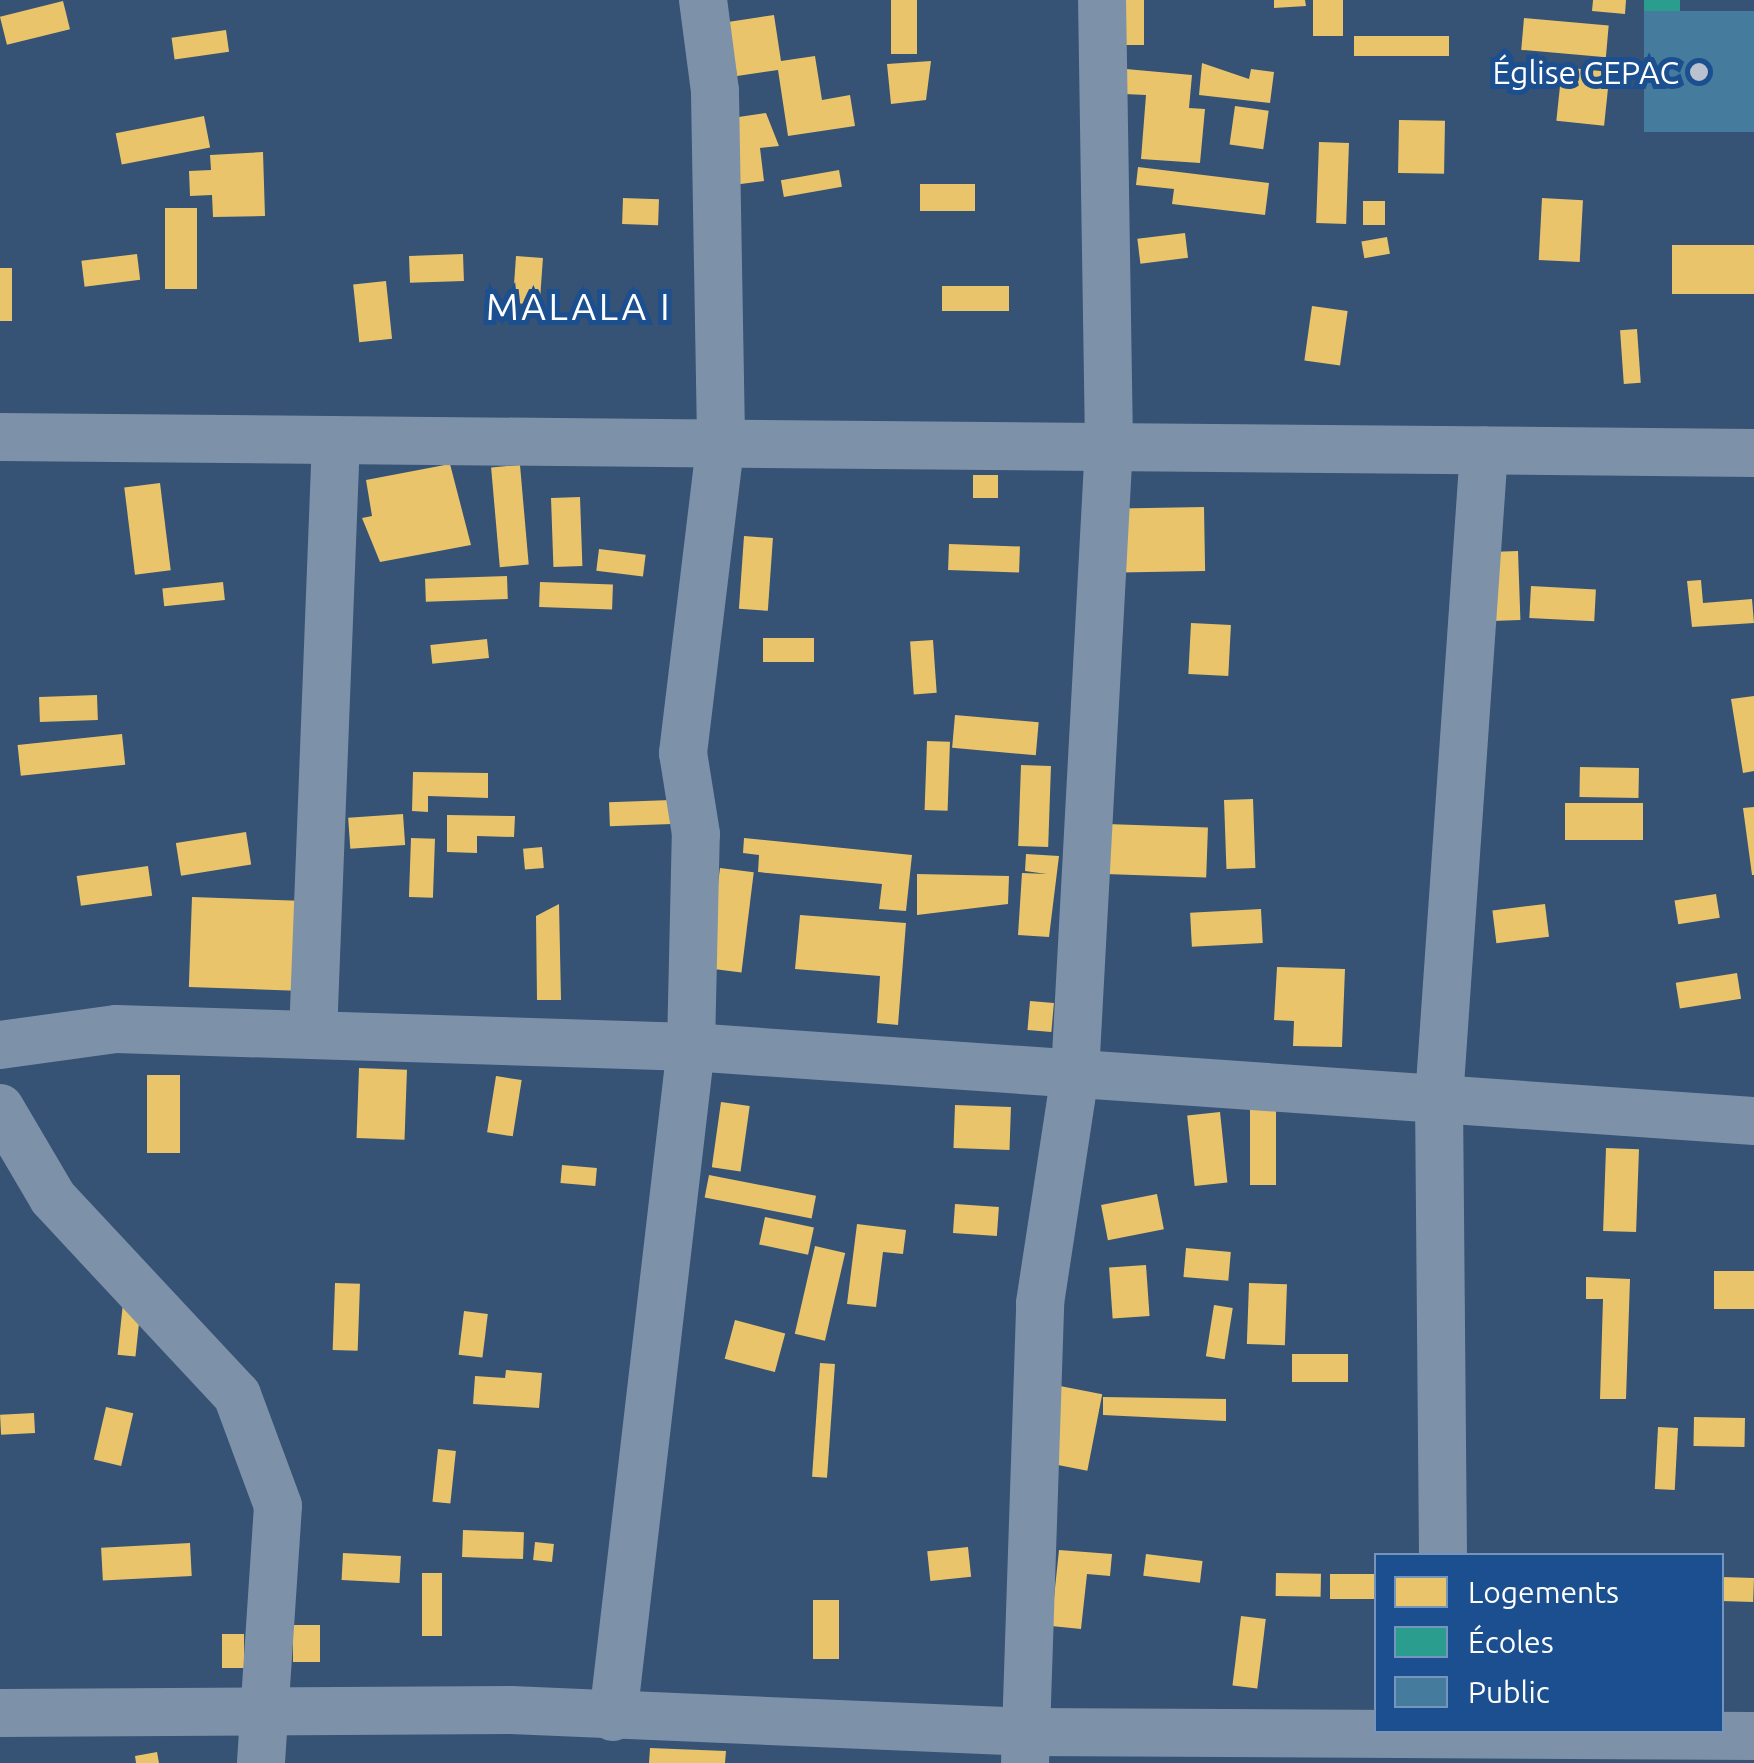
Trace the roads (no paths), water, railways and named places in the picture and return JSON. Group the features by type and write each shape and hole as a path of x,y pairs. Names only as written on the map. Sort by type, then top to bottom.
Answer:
{"street":[{"path":"612,1717 691,1047 696,834 683,753 720,437 715,91 703,0"},
{"path":"1027,1747 1040,1303 1074,1074 1109,444 1102,0"},
{"path":"0,438 720,437 1754,453"},
{"path":"313,1035 336,440"},
{"path":"1443,1553 1439,1099 1484,451"},
{"path":"0,1045 116,1029 691,1047 1754,1121"},
{"path":"0,1108 53,1198 237,1395 278,1506 269,1711 261,1763"},
{"path":"0,1713 269,1711 612,1717 1027,1747 1429,1744 1754,1736"}],"place":[{"name":"Église CEPAC","path":"1699,72"}],"district":[{"name":"MALALA I","path":"579,307"}]}
